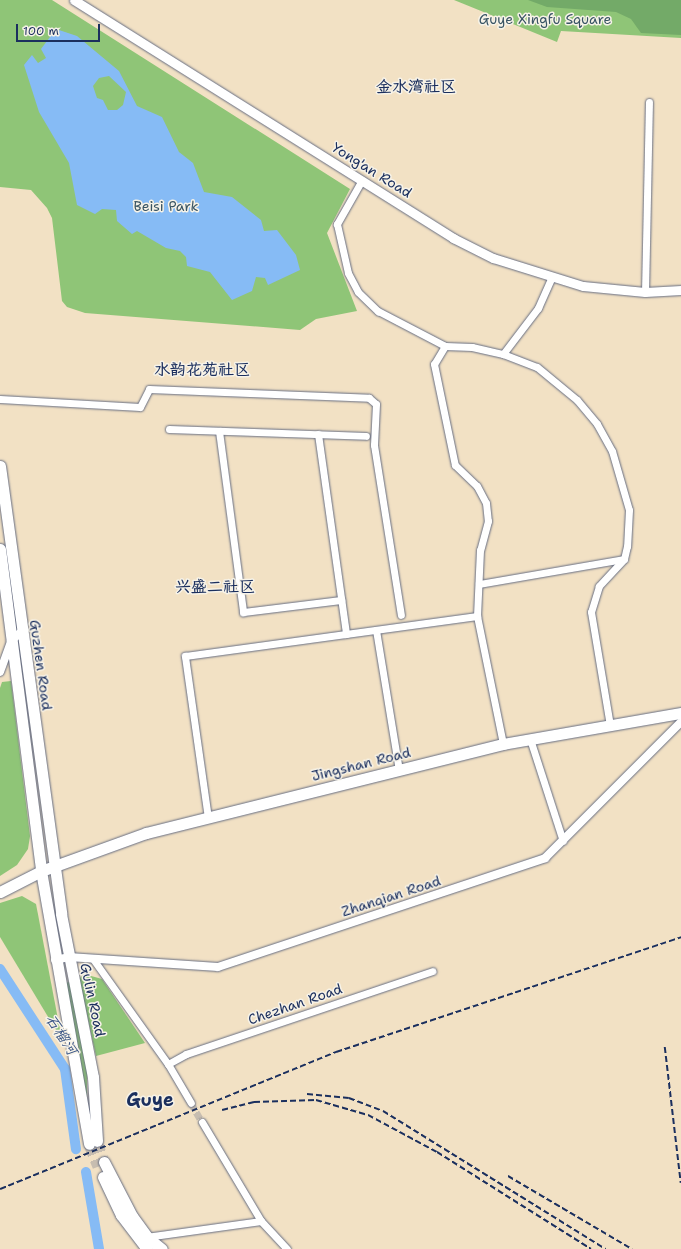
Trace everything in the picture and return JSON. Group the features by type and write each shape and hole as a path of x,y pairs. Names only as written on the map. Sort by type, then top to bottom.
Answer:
{"main road":[{"name":"Yong'an Road","path":"74,0 453,238 493,258 551,278 646,292 681,290"},
{"name":"Guzhen Road","path":"0,466 21,632 54,866"},
{"name":"Guzhen Road","path":"0,550 41,871"},
{"name":"Jingshan Road","path":"0,892 41,871 146,833 503,744 530,738 681,713"},
{"name":"Gulin Road","path":"41,871 55,960 93,1142 92,1077 69,957 54,866"},
{"path":"101,1164 147,1249"},
{"path":"142,1238 162,1249"}],"street":[{"path":"646,292 649,102"},
{"path":"362,180 337,224 348,273 358,292 378,311 445,346 472,347 503,354 537,367 561,385 597,424 616,462 629,510 624,559 599,586 591,612 610,725"},
{"path":"503,354 538,308 551,278"},
{"path":"445,346 434,364 455,465 477,486 486,503 488,521 480,550 477,616 503,744"},
{"path":"0,400 140,407 148,389 369,398 377,410 374,445 401,616"},
{"path":"168,429 366,436"},
{"path":"219,431 243,612 342,600"},
{"path":"318,434 346,634"},
{"path":"478,584 624,559"},
{"path":"208,818 185,656 477,616"},
{"path":"376,630 399,770"},
{"path":"0,672 11,641 21,632"},
{"name":"Zhanqian Road","path":"55,960 69,957 218,967 545,858 564,841 681,722"},
{"path":"530,738 564,841"},
{"path":"93,959 168,1064 191,1103"},
{"name":"Chezhan Road","path":"168,1064 186,1054 432,972"},
{"path":"202,1122 261,1221 287,1249"},
{"path":"142,1238 261,1221"}],"green space":[{"name":"Beisi Park","path":"0,0 52,0 350,189 327,233 357,311 316,319 300,330 85,313 67,307 62,301 52,218 47,208 31,190 0,187"},
{"name":"Guye Xingfu Square","path":"454,0 681,0 681,38 561,31 557,42"},
{"path":"528,0 681,0 681,35 641,33 631,19 616,12 547,7"},
{"path":"11,681 30,836 28,849 17,865 0,876 0,688 2,682"},
{"path":"22,896 36,904 62,1040 0,937 0,903"},
{"path":"84,974 102,979 145,1043 96,1056 79,979"},
{"path":"70,982 87,1064 87,1100 63,983"}],"water":[{"path":"56,29 77,36 119,71 137,106 162,117 179,152 193,163 204,192 232,197 261,220 264,231 277,230 296,255 300,270 268,285 265,278 256,277 252,291 232,300 210,272 187,266 186,257 180,251 166,248 137,231 132,234 117,221 116,210 102,209 95,214 77,205 69,163 39,112 24,65 32,55 38,63 46,58 41,49","holes":["109,76 126,92 123,105 117,110 108,110 103,100 97,98 93,86 99,78"]}],"waterway":[{"name":"石榴河","path":"0,969 65,1069 76,1149"},
{"name":"石榴河","path":"86,1172 99,1249"}],"tunnel":[{"path":"191,1103 202,1122"},
{"path":"97,1141 104,1162"},
{"path":"89,1144 98,1166"}],"railway":[{"path":"0,1189 336,1052 681,937"},
{"path":"665,1047 681,1183"},
{"path":"307,1094 349,1098 383,1111 606,1249"},
{"path":"222,1110 254,1102 316,1100 368,1115 437,1152 591,1249"},
{"path":"508,1176 632,1249"}],"district":[{"name":"金水湾社区","path":"416,87"},
{"name":"水韵花苑社区","path":"202,370"},
{"name":"兴盛二社区","path":"215,587"},
{"name":"Guye","path":"150,1100"}]}
